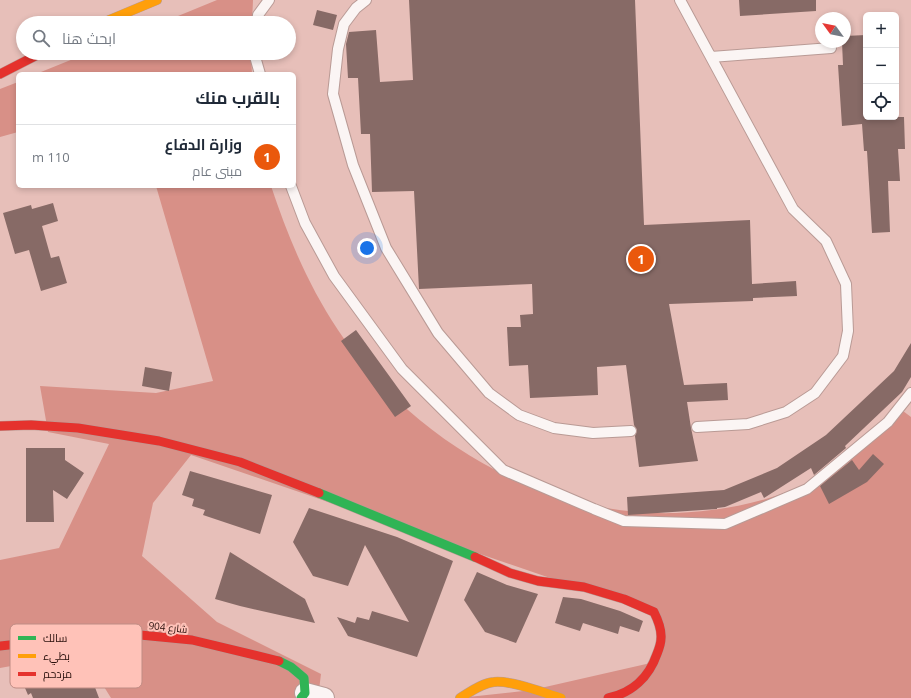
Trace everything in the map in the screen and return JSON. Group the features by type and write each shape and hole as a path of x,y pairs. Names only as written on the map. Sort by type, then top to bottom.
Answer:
{"street":[{"path":"119,16 157,0"},
{"path":"0,74 27,60"},
{"path":"0,426 31,425 78,428 159,440 240,462 446,544 510,573 538,581 584,587 624,599 654,612 660,625 662,637 652,665 643,679 631,690 608,698"},
{"name":"شارع 904","path":"142,635 200,641 275,659 290,666 304,678 303,695"},
{"name":"شارع 904","path":"0,646 10,645"},
{"path":"460,698 478,686 494,682 517,685 561,698"},
{"path":"303,695 324,698"}],"lane":[{"path":"258,16 268,0"},
{"path":"366,0 356,8 344,24 338,49 333,94 353,165 386,248 438,333 489,393 519,415 554,428 593,433 631,431"},
{"path":"680,0 793,209 826,241 846,284 848,331 843,356 815,393 786,412 748,424 697,427"},
{"path":"711,57 830,48"},
{"path":"256,60 259,72"},
{"path":"292,188 305,223 334,276 402,369 503,470 594,510 624,521 725,524 807,489 888,422 911,392"}],"shaded area":[{"path":"217,0 253,0 252,16 178,16"},
{"path":"71,60 251,60 252,72 41,72"},
{"path":"16,83 16,133 0,137 0,89"},
{"path":"157,188 272,188 284,224 317,296 353,351 391,394 404,407 467,454 499,472 532,487 567,499 602,507 639,512 676,513 732,507 770,498 788,492 821,475 831,468 899,408 911,417 911,698 459,698 532,690 655,662 658,615 191,455 153,503 142,556 217,622 321,674 318,698 111,698 105,688 142,688 142,624 10,624 10,666 0,668 0,560 59,548 109,444 48,432 40,386 156,393 213,381"}],"building":[{"path":"409,0 635,0 644,225 750,220 752,284 796,281 797,296 753,298 753,301 669,304 684,385 727,383 728,400 687,402 698,461 639,467 635,436 637,430 634,425 626,365 597,367 598,395 530,398 528,365 509,366 507,327 521,327 520,315 533,314 532,284 419,289 414,191 372,192 370,134 361,134 358,78 348,78 346,44 349,32 376,30 380,82 413,80"},
{"path":"739,0 816,0 816,11 740,16"},
{"path":"317,10 337,15 333,30 313,25"},
{"path":"863,35 863,120 899,120 899,117 904,117 905,149 898,149 900,181 888,181 890,232 872,233 867,151 864,151 862,124 842,126 838,65 843,65 842,48 851,48 851,36"},
{"path":"53,203 58,221 42,226 51,258 59,256 67,283 41,291 29,250 15,254 3,213 31,205 32,209"},
{"path":"356,330 411,406 395,417 341,341"},
{"path":"911,343 911,377 902,392 845,446 846,448 814,475 811,468 764,498 761,492 717,509 628,515 627,497 724,490 777,468 826,435 894,371"},
{"path":"145,367 172,372 169,391 142,386"},
{"path":"26,448 65,448 65,460 84,473 67,499 53,490 54,522 26,522"},
{"path":"873,454 884,464 867,482 829,504 820,486 852,460 859,470"},
{"path":"190,471 272,495 260,534 203,515 205,510 192,506 194,499 182,495"},
{"path":"309,508 397,537 453,561 417,657 348,636 337,617 355,623 357,617 369,620 372,611 409,622 365,545 348,586 313,576 293,542"},
{"path":"230,552 305,599 315,623 215,599"},
{"path":"477,572 507,585 538,594 516,643 485,632 464,600"},
{"path":"563,597 581,599 620,611 643,621 639,632 620,626 618,634 583,623 580,631 555,623"},
{"path":"25,688 95,688 99,698 33,698 31,693 28,695"}],"traffic: fast":[{"path":"319,493 475,557"},
{"path":"279,661 291,667 304,678 305,693 301,698"}],"traffic: slow":[{"path":"119,16 157,0"},
{"path":"460,698 476,688 494,682 518,685 561,698"}],"traffic: jam":[{"path":"0,74 27,60"},
{"path":"0,426 31,425 78,428 159,441 240,462 319,493"},
{"path":"475,557 510,573 538,581 584,587 624,599 654,612 661,632 660,646 654,662 644,677 632,688 617,696 608,698"},
{"path":"142,635 192,640 279,661"},
{"path":"0,646 10,645"}],"place":[{"name":"وزارة الدفاع","path":"641,259"}]}
